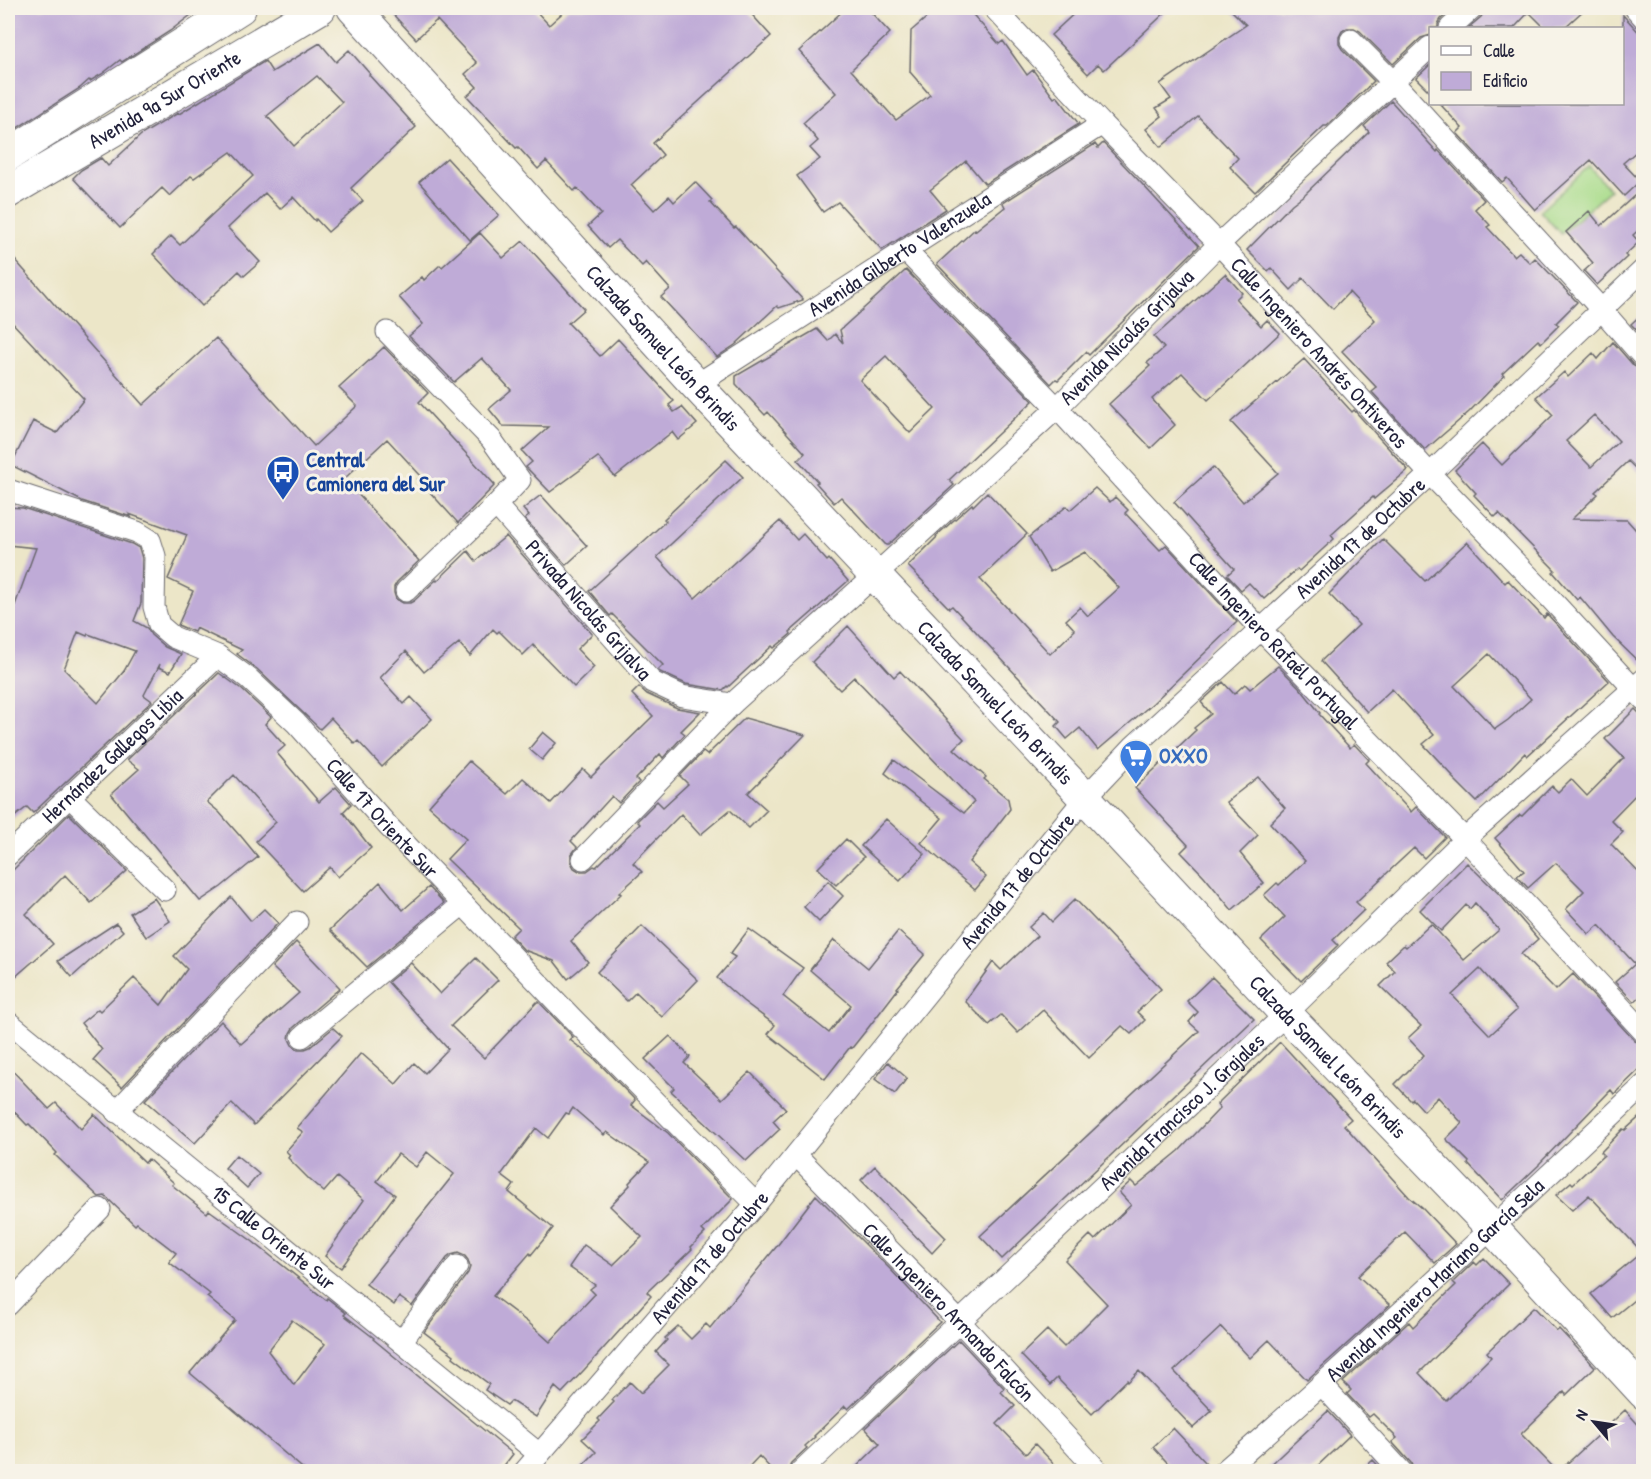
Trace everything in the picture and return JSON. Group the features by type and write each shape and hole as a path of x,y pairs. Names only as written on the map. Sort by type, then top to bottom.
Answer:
{"street":[{"name":"Avenida 9a Sur Oriente","path":"8,155 240,8"},
{"name":"Avenida 9a Sur Oriente","path":"8,192 320,8"},
{"name":"Calzada Samuel León Brindis","path":"352,8 696,386 1286,1014 1493,1229 1644,1393"},
{"name":"Calle Ingeniero Andrés Ontiveros","path":"994,8 1102,124 1219,244 1430,474 1640,689"},
{"path":"1451,27 1472,8"},
{"path":"1635,8 1644,18"},
{"path":"1351,40 1394,83 1644,358"},
{"name":"Avenida Nicolás Grijalva","path":"874,576 1057,408 1219,244 1429,49"},
{"name":"Avenida Gilberto Valenzuela","path":"696,386 1102,124"},
{"name":"Calle Ingeniero Rafaél Portugal","path":"905,249 1057,408 1261,630 1465,839 1644,1032"},
{"name":"Avenida 17 de Octubre","path":"524,1472 756,1204 1085,798 1134,746 1430,474 1644,269"},
{"path":"387,332 492,439 520,480 406,591"},
{"name":"Calle 17 Oriente Sur","path":"8,490 137,532 150,540 155,556 154,607 159,625 173,637 218,656 248,678 296,723 388,827 756,1204"},
{"name":"Privada Nicolás Grijalva","path":"496,505 652,682 682,696 732,704"},
{"path":"583,859 732,704 874,576"},
{"name":"Hernández Gallegos Libia","path":"8,855 218,656"},
{"name":"Avenida Francisco J. Grajales","path":"800,1472 1286,1014 1465,839 1640,689"},
{"path":"70,797 165,890"},
{"path":"302,1037 463,904"},
{"path":"116,1112 297,922"},
{"name":"15 Calle Oriente Sur","path":"8,1022 539,1454"},
{"name":"Avenida Ingeniero Mariano García Sela","path":"1223,1472 1493,1229 1644,1085"},
{"name":"Calle Ingeniero Armando Falcón","path":"796,1155 960,1322 1086,1467"},
{"path":"8,1305 100,1209"},
{"path":"401,1342 457,1266"},
{"path":"1322,1385 1402,1472"}],"green space":[{"path":"1589,166 1610,190 1561,234 1540,211"}],"building":[{"path":"8,8 200,8 170,31 122,62 120,60 8,134"},
{"path":"387,8 533,8 549,25 568,8 746,8 771,36 653,143 663,155 631,185 654,210 669,196 674,202 695,182 712,200 710,202 803,300 779,308 777,306 735,345 717,357 661,297 670,289 646,262 642,266 617,240 608,248 588,226 601,214 577,188 574,191 546,161 538,169 467,96 477,87 465,74 477,63 437,20 416,39"},
{"path":"846,8 867,8 890,33 851,70 896,120 930,95 910,72 911,31 938,8 967,8 999,44 1003,41 1027,75 1033,70 1054,98 1057,96 1079,124 985,184 966,161 930,190 946,209 882,250 838,202 823,212 797,176 820,159 810,148 818,141 803,123 836,93 799,51"},
{"path":"1080,8 1170,8 1104,70 1098,64 1088,74 1051,35"},
{"path":"1229,8 1454,8 1441,19 1438,27 1429,27 1429,36 1421,38 1393,64 1360,31 1347,28 1342,31 1339,44 1342,49 1374,81 1255,192 1230,167 1238,158 1198,116 1161,147 1146,129 1162,116 1156,108 1171,99 1160,84 1246,25"},
{"path":"1484,8 1586,8 1565,27 1544,27 1529,12 1515,27 1469,27 1484,12"},
{"path":"1623,15 1644,38 1644,145 1623,163 1640,181 1624,196 1591,160 1535,210 1507,178 1502,182 1457,133 1462,128 1441,105 1624,105"},
{"path":"320,43 336,62 349,50 416,127 351,188 363,201 328,232 293,197 280,209 265,193 228,228 260,262 244,276 239,271 202,306 153,254 171,236 180,245 253,176 231,152 194,178 191,176 170,196 162,188 120,228 73,178 81,170 101,158 108,166 141,135 265,61 272,72","holes":["317,76 342,102 294,146 267,116"]},
{"path":"1429,66 1429,91 1416,78"},
{"path":"1391,101 1484,200 1475,209 1490,225 1487,227 1514,256 1519,252 1530,263 1535,258 1577,302 1556,323 1559,325 1541,343 1538,340 1502,374 1504,376 1469,412 1425,450 1372,392 1377,388 1342,351 1375,320 1349,292 1333,309 1303,278 1291,290 1271,268 1268,271 1247,250 1369,132 1364,126"},
{"path":"1103,143 1199,246 1089,355 1086,352 1051,384 937,264 975,229 1005,207 1003,203 1095,144 1098,148"},
{"path":"447,158 499,215 470,240 419,182"},
{"path":"1644,187 1644,225 1633,235 1639,242 1625,255 1627,257 1597,285 1584,271 1593,263 1566,232 1589,211 1601,226"},
{"path":"480,233 503,258 523,241 584,309 568,323 600,356 618,339 674,401 669,405 674,412 682,407 697,424 678,440 672,432 615,477 598,457 550,492 526,467 532,462 522,451 549,427 503,426 489,409 511,390 482,358 454,382 409,336 423,324 399,297 422,277 424,280 440,265 442,267"},
{"path":"8,252 143,405 216,338 314,446 357,406 339,388 384,347 428,393 419,402 495,485 458,523 418,479 421,476 387,439 344,479 419,561 397,582 394,587 396,599 403,603 414,601 468,551 476,561 506,536 592,634 577,649 594,667 574,687 533,645 523,655 499,631 497,633 493,629 470,656 459,643 424,672 406,651 380,678 404,704 411,697 432,719 382,767 358,741 355,744 331,718 320,729 257,669 237,654 242,650 196,628 194,632 178,625 193,591 168,579 187,535 129,514 131,517 82,501 11,465 33,421 57,433 84,399 8,318"},
{"path":"906,270 1033,401 949,480 954,485 888,545 841,497 834,503 798,460 805,453 768,412 765,415 736,384 736,376 817,329 828,341 835,334 843,343 840,330","holes":["886,356 935,409 910,433 860,380"]},
{"path":"1225,274 1242,293 1236,299 1261,326 1267,320 1280,333 1208,400 1182,373 1152,399 1175,425 1151,448 1109,404 1150,366 1147,363 1164,348 1154,337"},
{"path":"1644,312 1644,338 1631,324"},
{"path":"1613,342 1634,366 1644,370 1644,477 1628,461 1595,492 1598,494 1572,519 1627,520 1644,539 1644,667 1613,637 1580,597 1577,600 1553,572 1555,570 1499,513 1495,517 1455,470 1482,444 1502,465 1553,415 1536,397 1564,372 1568,377 1593,353 1598,359","holes":["1594,415 1619,441 1591,467 1566,441"]},
{"path":"1304,359 1408,470 1374,499 1373,497 1331,535 1334,539 1264,599 1249,583 1241,590 1227,575 1234,569 1174,502 1213,467 1243,502 1278,473 1231,422"},
{"path":"726,460 743,477 657,557 695,598 780,521 797,540 803,534 848,581 790,632 791,634 774,648 772,646 723,690 686,684 660,672 658,670 663,665 612,614 610,616 589,591 666,521 664,519"},
{"path":"1095,488 1110,502 1115,497 1128,510 1125,513 1160,550 1166,545 1237,622 1153,703 1098,750 1080,728 1067,739 1056,726 1060,722 952,606 949,608 908,566 936,536 987,492 1027,534 980,579 1050,654 1075,630 1066,620 1080,607 1088,616 1119,588 1085,552 1050,572 1029,537 1067,506 1070,510"},
{"path":"541,495 587,546 566,565 525,519 529,516 523,509"},
{"path":"8,507 23,508 139,548 142,558 141,603 134,621 147,628 151,635 165,647 181,654 170,672 159,667 160,664 144,695 152,701 33,813 27,807 8,822 8,605 14,608 36,548 8,545","holes":["78,632 87,636 88,634 135,651 124,671 98,703 64,669"]},
{"path":"1383,539 1425,581 1467,542 1505,583 1508,580 1544,618 1547,614 1609,681 1527,756 1525,753 1477,802 1423,744 1434,735 1392,689 1367,712 1321,661 1359,625 1329,594","holes":["1489,654 1531,699 1495,729 1454,686"]},
{"path":"848,626 894,677 900,671 964,739 954,749 1008,799 1010,809 969,862 986,877 975,890 921,843 942,818 885,773 894,760 964,813 974,802 854,677 840,690 812,662"},
{"path":"1278,666 1300,688 1319,714 1350,748 1354,744 1369,760 1366,763 1411,812 1416,807 1445,837 1424,858 1414,848 1356,902 1364,910 1333,940 1338,945 1301,981 1261,940 1285,917 1264,895 1277,883 1279,885 1305,861 1270,823 1285,808 1258,777 1226,802 1258,835 1240,853 1264,883 1232,910 1181,852 1188,845 1135,788 1196,730 1194,728 1211,714 1201,702 1223,682 1234,694 1245,684 1250,689"},
{"path":"219,673 240,688 271,717 265,724 285,746 277,753 319,802 336,787 351,804 343,812 371,848 338,877 330,867 303,891 256,841 276,822 234,775 207,802 219,812 258,857 200,901 111,794 139,769 127,760"},
{"path":"639,687 647,694 677,708 700,712 681,731 685,734 663,758 660,754 636,779 639,782 619,803 612,796 571,841 577,847 571,855 571,862 579,871 587,871 596,867 640,824 637,821 657,801 663,807 688,784 680,776 703,752 707,755 745,718 805,735 748,793 767,810 749,828 730,810 700,835 681,814 633,863 642,872 571,941 588,962 568,979 554,961 524,950 511,936 519,928 447,859 466,839 429,806 469,761 507,794 523,778 551,803 583,769 591,777 653,716 632,694"},
{"path":"1635,709 1644,718 1644,786 1611,820 1623,832 1611,844 1644,878 1644,993 1634,1002 1615,982 1635,964 1599,925 1589,934 1566,909 1584,891 1556,863 1528,888 1517,876 1524,871 1495,838 1520,815 1522,816 1552,786 1558,792 1571,779 1587,796 1624,758 1605,739"},
{"path":"543,732 556,743 542,760 529,749"},
{"path":"69,814 127,871 91,903 65,875 26,914 53,944 8,983 8,875"},
{"path":"886,819 925,854 900,881 861,846"},
{"path":"846,839 864,857 836,885 818,868"},
{"path":"1467,863 1498,893 1538,939 1521,954 1556,990 1573,974 1635,1041 1644,1044 1644,1065 1614,1094 1611,1090 1502,1200 1446,1139 1462,1123 1438,1097 1424,1111 1395,1084 1424,1055 1408,1038 1421,1026 1380,986 1395,971 1386,962 1431,924 1464,960 1499,930 1475,903 1470,909 1466,905 1441,931 1420,910","holes":["1480,969 1517,1010 1490,1035 1452,995"]},
{"path":"828,881 843,896 819,922 804,907"},
{"path":"380,882 403,910 429,887 444,903 367,967 330,930"},
{"path":"231,897 251,921 264,909 278,923 122,1087 93,1060 102,1050 81,1023 98,1009 100,1011 134,978 161,1005 187,969 174,956"},
{"path":"154,898 170,921 146,937 130,913"},
{"path":"1075,899 1161,989 1137,1012 1145,1020 1131,1034 1122,1026 1089,1058 1043,1010 1018,1033 1001,1015 989,1025 965,1001 993,962 1001,970 1037,936 1029,927 1044,913 1052,922"},
{"path":"116,923 123,931 72,977 58,961"},
{"path":"642,926 698,980 662,1017 636,992 627,1001 597,972"},
{"path":"749,929 803,968 783,996 829,1033 851,1005 810,970 834,940 868,968 898,931 925,954 825,1079 768,1034 775,1025 717,978 735,957 730,954"},
{"path":"296,942 340,988 293,1028 289,1039 298,1049 305,1049 333,1028 342,1036 254,1125 232,1103 195,1143 145,1100 221,1021 241,1044 299,993 272,967"},
{"path":"476,958 498,980 451,1026 484,1058 539,1002 573,1037 570,1040 595,1059 635,1100 631,1105 668,1133 733,1199 702,1230 705,1233 691,1247 692,1249 647,1292 651,1296 584,1370 562,1393 555,1387 536,1417 511,1401 507,1405 485,1390 489,1384 424,1332 468,1273 470,1267 465,1256 458,1253 447,1258 412,1306 399,1297 394,1305 366,1284 454,1174 427,1152 416,1167 398,1154 377,1181 395,1195 341,1268 325,1256 364,1200 337,1177 324,1192 288,1158 290,1155 286,1151 303,1132 297,1128 361,1053 396,1084 414,1063 425,1073 448,1049 388,982 411,963 440,994","holes":["573,1108 604,1135 607,1132 649,1162 610,1206 642,1237 613,1265 584,1245 569,1267 595,1285 590,1289 595,1294 550,1342 493,1296 553,1228 509,1192 514,1185 501,1175 536,1128 548,1138 566,1113 569,1114"]},
{"path":"1212,977 1254,1019 1002,1259 980,1236 1199,1031 1189,1022 1198,1012 1187,1001"},
{"path":"670,1036 690,1057 684,1063 722,1099 750,1072 786,1109 773,1121 780,1129 746,1161 671,1091 674,1088 645,1059"},
{"path":"1280,1042 1351,1119 1344,1125 1409,1197 1456,1244 1435,1263 1405,1232 1358,1276 1390,1305 1307,1380 1269,1340 1250,1358 1221,1327 1174,1371 1212,1411 1193,1428 1139,1371 1092,1414 1057,1378 1050,1385 1021,1355 1047,1330 1064,1347 1107,1304 1065,1260 1090,1235 1095,1240 1131,1205 1119,1192 1131,1181 1136,1186 1179,1151 1220,1108 1217,1104"},
{"path":"888,1062 907,1078 895,1094 875,1079"},
{"path":"8,1066 49,1109 56,1103 81,1129 94,1114 145,1163 148,1159 174,1183 172,1185 207,1213 209,1210 252,1241 326,1300 327,1298 346,1313 344,1315 513,1454 499,1472 307,1472 190,1373 235,1320 207,1297 210,1294 169,1262 176,1253 137,1223 135,1225 105,1196 99,1197 8,1105","holes":["292,1320 325,1344 294,1385 268,1351"]},
{"path":"1644,1113 1644,1292 1612,1318 1591,1294 1642,1252 1589,1195 1572,1210 1556,1195 1571,1182 1573,1184 1604,1155 1601,1152 1623,1129 1625,1130"},
{"path":"236,1155 259,1174 247,1188 225,1168"},
{"path":"875,1166 946,1238 932,1253 861,1180"},
{"path":"816,1195 940,1322 848,1409 845,1406 814,1436 805,1446 807,1448 791,1463 788,1472 774,1472 759,1456 744,1472 576,1472 596,1452 582,1439 600,1421 598,1419 614,1402 612,1400 630,1382 641,1393 669,1365 656,1352 667,1340 665,1338 678,1326 691,1339 706,1324 710,1328"},
{"path":"1484,1258 1509,1284 1419,1373 1446,1401 1491,1357 1487,1352 1534,1307 1557,1331 1559,1329 1595,1367 1566,1395 1564,1392 1521,1434 1558,1472 1414,1472 1411,1463 1392,1442 1397,1438 1373,1414 1369,1417 1347,1394 1351,1390 1343,1382 1409,1322 1413,1327 1456,1285 1453,1282 1474,1262 1477,1265"},
{"path":"959,1340 1004,1388 1001,1392 1015,1406 997,1424 1026,1454 1035,1444 1062,1472 851,1472 880,1444 865,1428"},
{"path":"1625,1410 1644,1431 1644,1472 1558,1472"},
{"path":"1328,1411 1350,1435 1311,1472 1263,1472"},
{"path":"1173,1428 1206,1463 1197,1472 1176,1472 1153,1447"},
{"path":"1373,1460 1384,1472 1360,1472"}],"place":[{"name":"Central Camionera del Sur","path":"283,501"},
{"name":"OXXO","path":"1136,785"}]}
